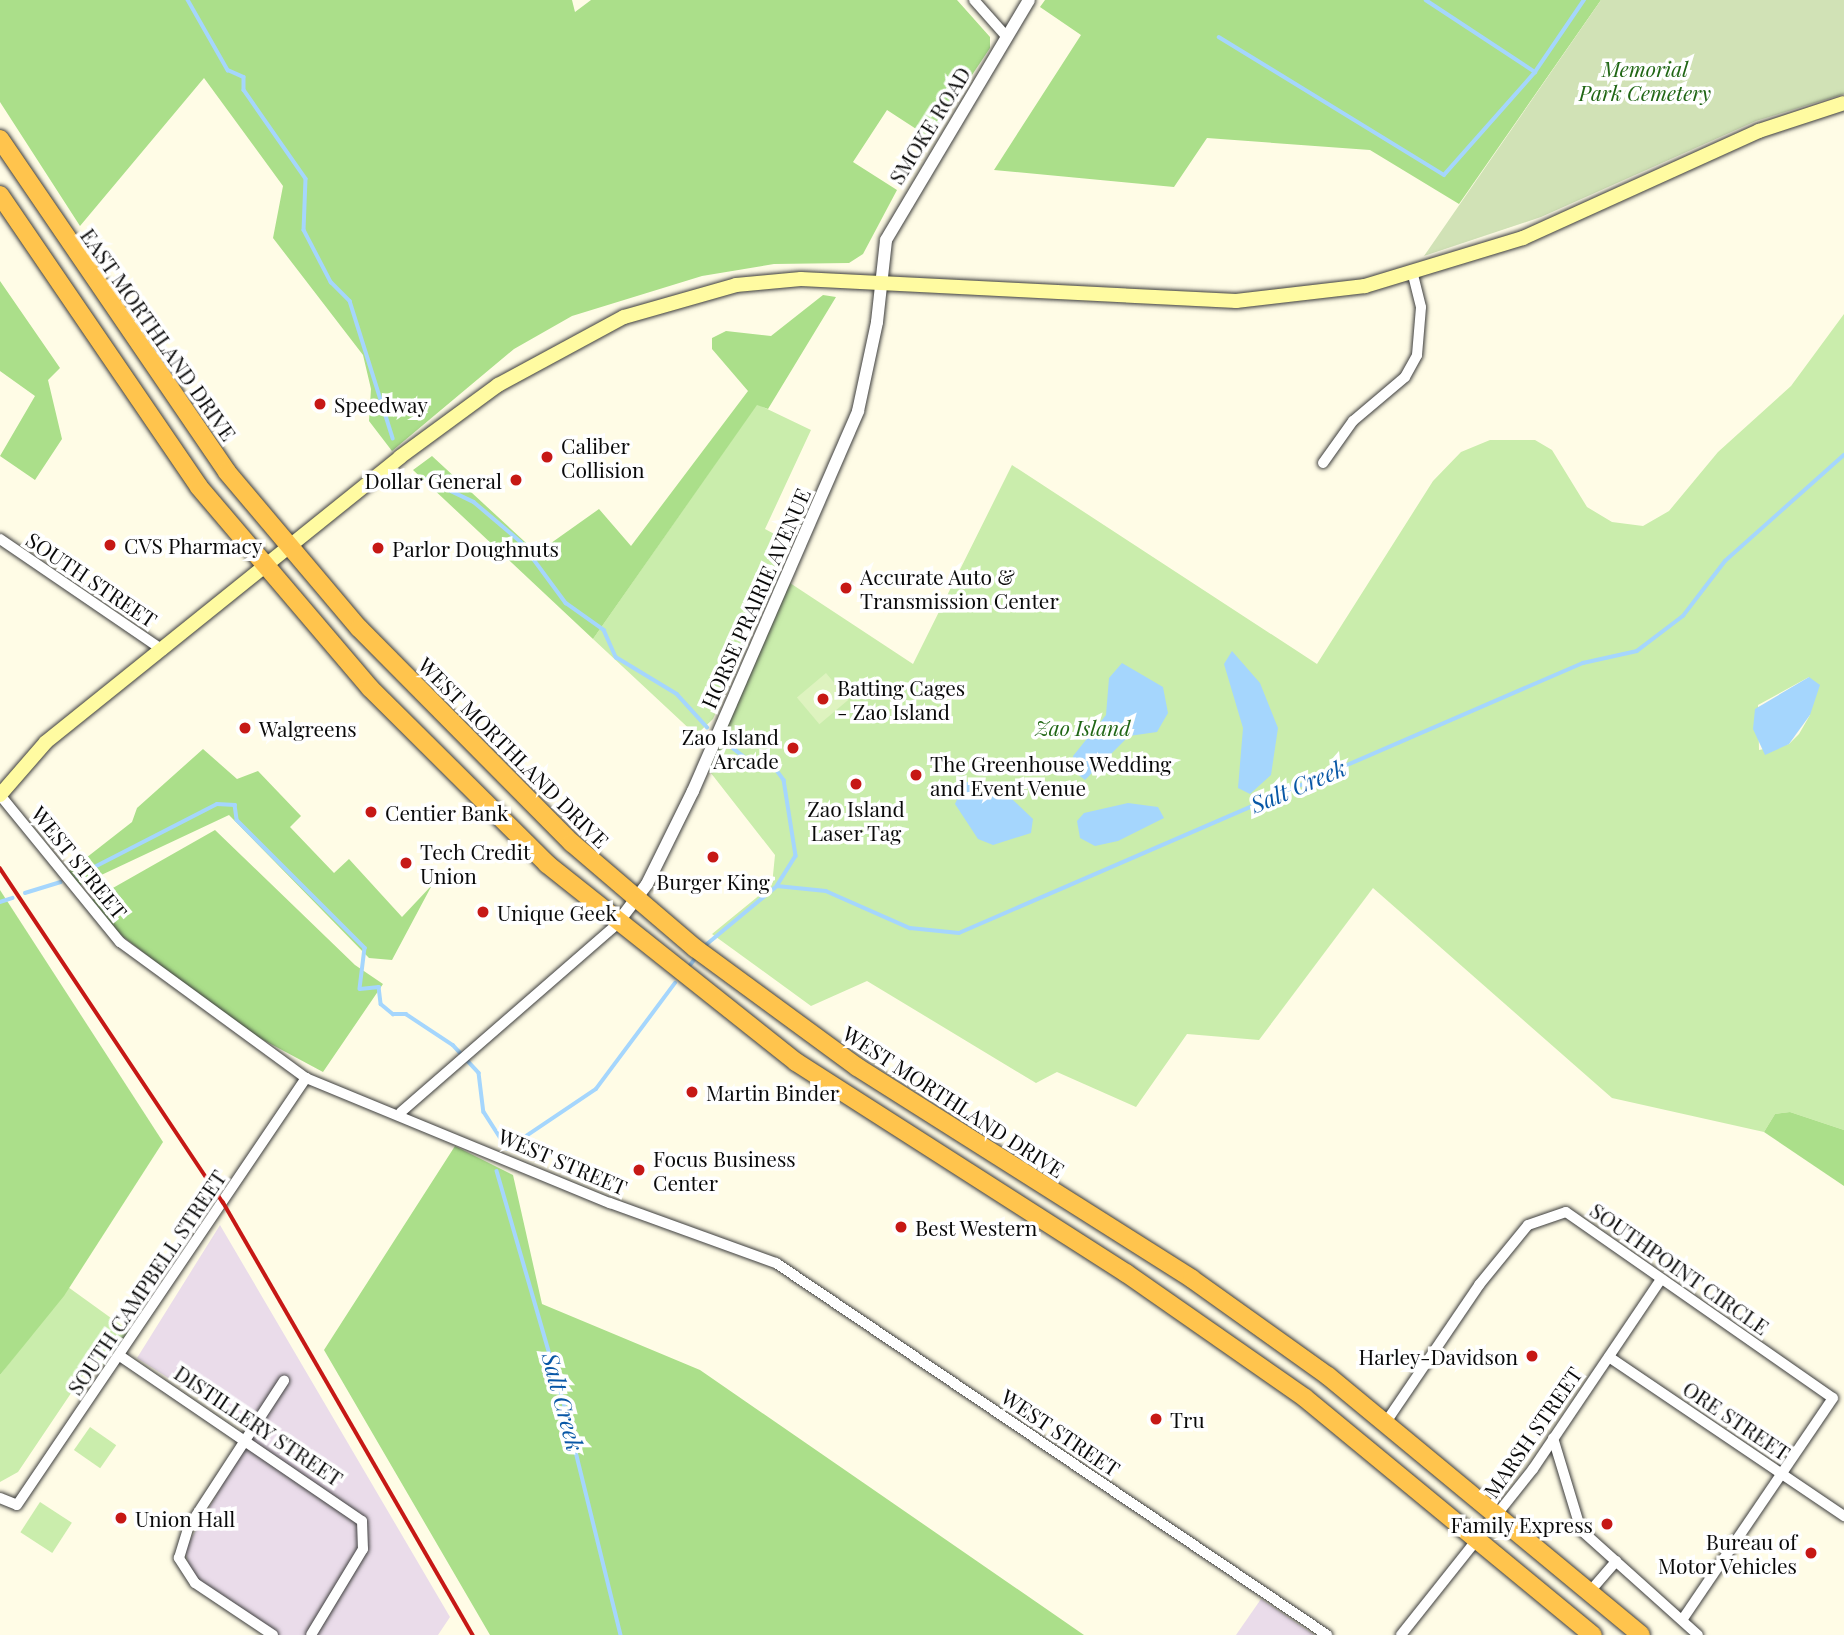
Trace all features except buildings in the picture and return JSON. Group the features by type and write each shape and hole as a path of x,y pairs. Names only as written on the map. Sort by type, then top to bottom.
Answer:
{"highway":[{"name":"EAST MORTHLAND DRIVE","path":"0,139 191,422 290,547"},
{"path":"0,195 146,414 266,568 423,744 616,925 796,1062 1126,1273 1305,1398 1480,1536 1592,1635"},
{"name":"WEST MORTHLAND DRIVE","path":"290,547 471,746 636,899 857,1068 1192,1279 1386,1422 1592,1589 1641,1635"}],"main road":[{"path":"0,795 46,742 498,385 624,317 736,285 881,279 1236,302 1413,275 1523,238 1759,131 1844,103"}],"street":[{"path":"974,0 1006,36"},
{"name":"SMOKE ROAD","path":"881,279 886,240 909,191 1029,0"},
{"path":"1323,463 1353,421 1405,377 1417,355 1421,307 1413,275"},
{"name":"HORSE PRAIRIE AVENUE","path":"401,1112 616,925 636,899 694,791 858,411 881,279"},
{"name":"SOUTH STREET","path":"0,539 163,650"},
{"name":"WEST STREET","path":"0,795 120,942 306,1079 401,1112 610,1203 776,1263 1327,1635"},
{"name":"SOUTH CAMPBELL STREET","path":"0,1498 18,1505 306,1079"},
{"name":"SOUTHPOINT CIRCLE","path":"1386,1422 1479,1285 1528,1225 1566,1212 1833,1398 1781,1474"},
{"name":"MARSH STREET","path":"1401,1635 1498,1513 1553,1438 1661,1279"},
{"name":"DISTILLERY STREET","path":"120,1356 354,1511 366,1534 357,1563 311,1635"},
{"name":"ORE STREET","path":"1609,1357 1844,1516"},
{"path":"274,1635 195,1583 179,1558 188,1528 284,1381"},
{"path":"1553,1438 1581,1530 1698,1635"},
{"path":"1682,1620 1781,1474"},
{"path":"1592,1589 1616,1561"}],"shaded area":[{"path":"220,1225 450,1617 438,1635 272,1635 191,1574 185,1549 253,1432 137,1358"},
{"path":"1261,1599 1314,1635 1236,1635"}],"green space":[{"path":"0,0 572,0 575,12 591,0 957,0 990,37 990,48 930,138 887,110 853,162 897,190 863,254 849,263 774,264 702,276 572,316 514,349 392,451 369,421 371,389 363,355 273,238 283,186 204,78 80,226 0,102"},
{"path":"1045,0 1601,0 1459,204 1370,150 1207,138 1174,187 994,170 1081,35 1040,7"},
{"name":"Memorial Park Cemetery","path":"1601,0 1844,0 1844,94 1756,121 1541,217 1424,256"},
{"path":"0,281 60,368 48,380 62,439 35,480 0,456 35,396 0,371"},
{"path":"823,295 836,297 768,409 757,405 593,639 413,470 432,456 537,553 599,509 631,546 748,391 712,349 712,338 726,331 771,336"},
{"name":"Zao Island","path":"1844,314 1844,1130 1790,1112 1775,1114 1764,1132 1612,1098 1373,888 1259,1040 1187,1034 1136,1107 1057,1072 1036,1083 867,981 811,1006 712,934 772,885 775,855 707,768 790,583 913,664 1012,465 1317,664 1433,481 1461,452 1490,440 1535,440 1552,450 1587,507 1612,522 1643,526 1669,511 1718,452 1791,386","holes":["1809,677 1810,715 1799,734 1789,744 1759,750 1758,705"]},
{"path":"757,404 811,430 765,529 791,543 713,719 696,735 593,639"},
{"name":"Batting Cages - Zao Island","path":"826,673 848,700 819,724 797,697"},
{"path":"203,749 237,779 258,771 301,816 290,827 334,873 349,859 402,917 432,885 392,960 369,958 229,815 80,885 68,872 132,822 137,808"},
{"path":"215,830 355,965 383,984 323,1072 241,1028 121,935 90,901"},
{"path":"0,890 163,1142 64,1296 0,1375"},
{"path":"1790,1112 1844,1130 1844,1186 1764,1132 1775,1114"},
{"path":"455,1146 513,1175 542,1304 700,1370 1084,1635 490,1635 324,1350"},
{"path":"68,1287 129,1331 104,1365 94,1359 18,1472 0,1482 0,1375"},
{"path":"90,1427 116,1445 100,1468 74,1450"},
{"path":"40,1502 72,1523 52,1553 20,1532"}],"water":[{"path":"1232,651 1260,683 1278,728 1271,775 1250,794 1238,788 1243,728 1224,664"},
{"path":"1122,663 1163,687 1168,713 1157,732 1129,736 1085,780 1076,773 1073,756 1106,715 1109,678"},
{"path":"1809,677 1820,685 1810,715 1789,744 1765,755 1753,729 1755,709"},
{"path":"965,781 1013,800 1033,819 1031,833 993,845 978,839 955,804"},
{"path":"1128,803 1158,807 1164,818 1118,841 1095,846 1080,838 1077,821 1084,813"}],"waterway":[{"path":"188,0 228,70 244,77 244,90 306,179 304,230 331,282 350,301 393,438"},
{"path":"1426,0 1535,72"},
{"path":"1219,37 1444,175 1535,72 1584,0"},
{"name":"Salt Creek","path":"707,944 777,886 826,891 910,928 959,933 1583,663 1637,651 1683,616 1725,561 1844,455"},
{"path":"426,479 474,502 521,542 566,603 604,630 616,657 677,694 707,727"},
{"path":"729,745 752,763 773,765 784,780 796,856 778,885"},
{"path":"77,876 217,804 235,805 237,820 365,948 360,989 379,987 381,1004 393,1014 406,1014 453,1045 479,1073 484,1112 507,1148"},
{"path":"25,893 60,882"},
{"path":"0,902 12,898"},
{"name":"Salt Creek","path":"688,968 694,960"},
{"name":"Salt Creek","path":"507,1149 596,1089 675,983"},
{"name":"Salt Creek","path":"497,1171 564,1403 621,1635"}],"railway":[{"path":"0,868 223,1202 473,1635"}],"place":[{"name":"Speedway","path":"320,404"},
{"name":"Caliber Collision","path":"547,457"},
{"name":"Dollar General","path":"516,480"},
{"name":"CVS Pharmacy","path":"110,545"},
{"name":"Parlor Doughnuts","path":"378,548"},
{"name":"Accurate Auto & Transmission Center","path":"846,588"},
{"name":"Batting Cages - Zao Island","path":"823,699"},
{"name":"Walgreens","path":"245,728"},
{"name":"Zao Island Arcade","path":"793,748"},
{"name":"The Greenhouse Wedding and Event Venue","path":"916,775"},
{"name":"Zao Island Laser Tag","path":"856,784"},
{"name":"Centier Bank","path":"371,812"},
{"name":"Burger King","path":"713,857"},
{"name":"Tech Credit Union","path":"406,863"},
{"name":"Unique Geek","path":"483,912"},
{"name":"Martin Binder","path":"692,1092"},
{"name":"Focus Business Center","path":"639,1170"},
{"name":"Best Western","path":"901,1227"},
{"name":"Harley-Davidson","path":"1532,1356"},
{"name":"Tru","path":"1156,1419"},
{"name":"Union Hall","path":"121,1518"},
{"name":"Family Express","path":"1607,1524"},
{"name":"Bureau of Motor Vehicles","path":"1811,1553"}]}
